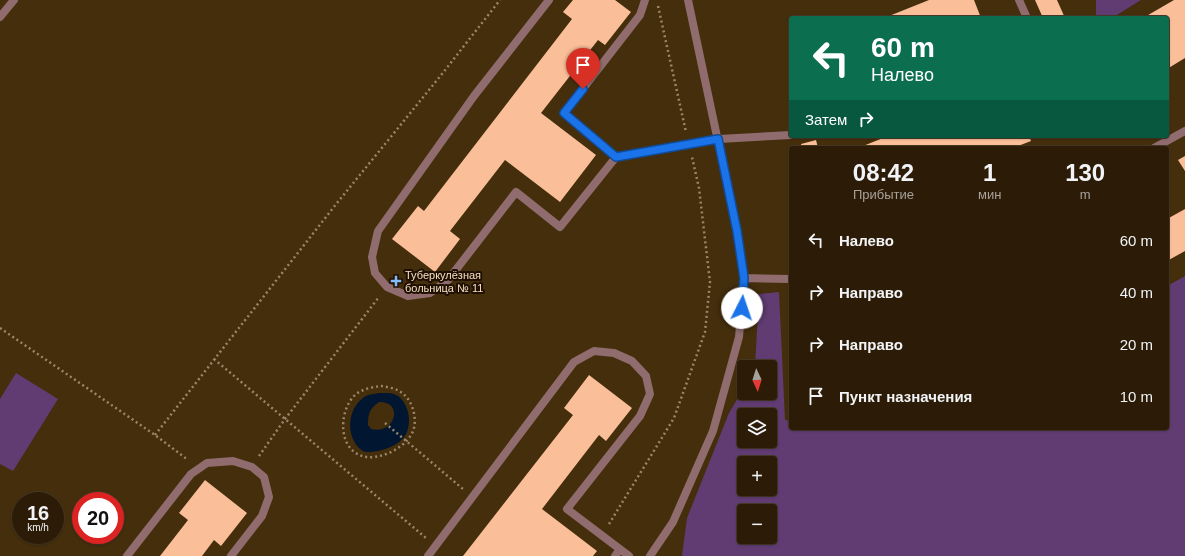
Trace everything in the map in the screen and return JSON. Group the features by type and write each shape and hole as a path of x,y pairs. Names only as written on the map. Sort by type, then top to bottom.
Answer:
{"lane":[{"path":"1,16 14,0"},
{"path":"549,0 474,96 378,231 372,257 375,273 387,287 408,296 430,294 448,280 516,192 560,227 616,157 718,139 789,136"},
{"path":"616,157 564,113 640,16 645,0"},
{"path":"650,556 673,522 713,431 739,337 744,278 737,231 688,0"},
{"path":"1019,0 1026,16"},
{"path":"1158,146 1185,131"},
{"path":"744,278 789,279"},
{"path":"428,556 574,362 594,351 614,353 632,361 646,376 650,394 640,416 567,509 602,536 618,553 629,556"},
{"path":"127,556 191,474 207,463 233,460 252,467 264,477 269,497 262,516 231,556"}],"path":[{"path":"155,435 337,203 500,0"},
{"path":"602,536 674,418 705,332 710,282 699,188 656,0"},
{"path":"252,467 285,419 387,287"},
{"path":"0,328 155,435 200,468"},
{"path":"214,359 436,546"},
{"path":"381,386 398,390 404,394 409,401 414,415 414,429 406,440 397,449 384,455 368,457 361,455 350,447 344,435 343,429 346,407 356,394 367,388 381,386"},
{"path":"385,423 473,497"}],"shaded area":[{"name":"Туберкулёзная больница № 11","path":"0,0 1096,0 1096,16 789,16 789,138 1169,138 1169,16 1115,16 1141,0 1185,0 1185,276 1169,285 1169,146 789,146 790,430 774,456 737,456 737,496 744,496 744,504 737,504 737,544 741,544 737,556 0,556"},
{"path":"1096,0 1141,0 1115,16 1096,16"},
{"path":"1185,276 1185,556 682,556 687,518 729,413 737,400 777,400 777,360 755,360 759,294 779,292 785,420 789,421 789,430 1169,430 1169,285"},
{"path":"16,373 58,399 13,471 0,464 0,399"}],"water":[{"path":"378,393 394,394 402,399 407,409 409,419 408,430 403,438 395,445 378,451 365,452 358,447 354,441 350,428 350,421 354,408 363,398","holes":["379,402 387,403 392,407 394,412 394,417 391,423 380,430 371,429 368,425 371,409"]}],"building":[{"path":"573,0 615,0 631,12 605,45 598,40 541,113 596,155 560,202 505,160 450,231 460,239 435,272 392,239 418,206 424,211 572,19 563,12"},
{"path":"929,0 974,0 980,16 889,16"},
{"path":"1035,0 1057,0 1064,16 1042,16"},
{"path":"1174,0 1185,0 1185,58 1169,68 1169,16 1146,16"},
{"path":"883,138 1030,138 1031,141 1018,146 863,146"},
{"path":"816,140 818,146 802,146 801,144"},
{"path":"1185,156 1185,171 1178,160"},
{"path":"1185,209 1185,251 1169,260 1169,218"},
{"path":"589,375 632,408 606,441 599,435 542,509 597,551 593,556 463,556 573,415 564,408"},
{"path":"205,480 247,513 221,546 214,540 202,556 160,556 188,520 179,513"}],"place":[{"name":"Туберкулёзная больница № 11","path":"396,281"}],"route":[{"path":"583,89 564,113 616,157 718,139 737,231 744,278 742,308"}]}
